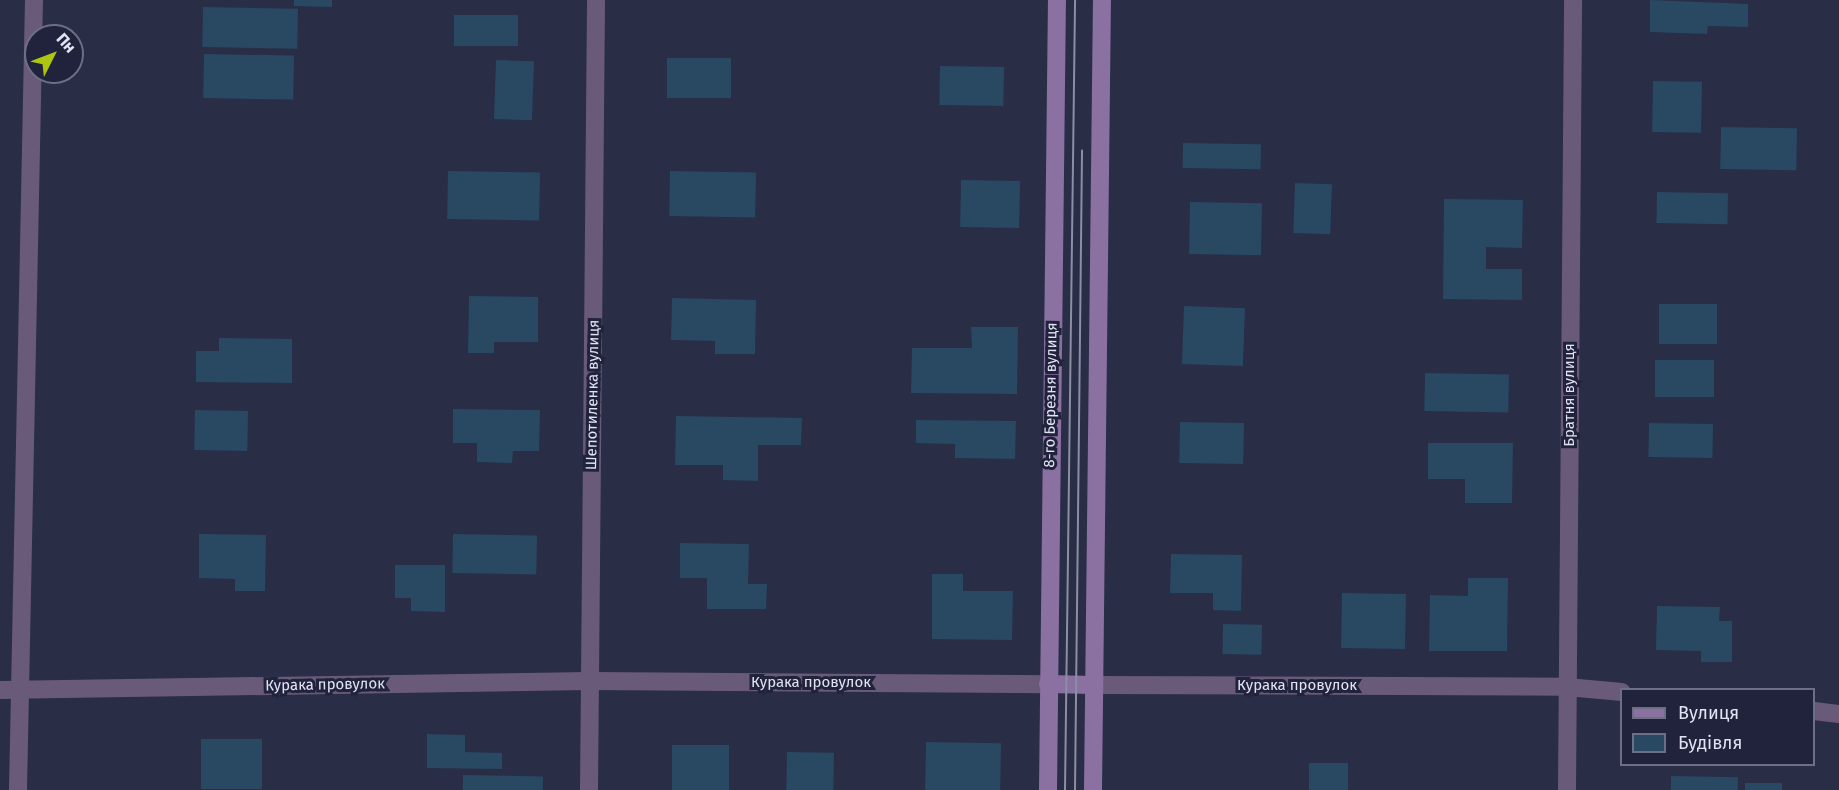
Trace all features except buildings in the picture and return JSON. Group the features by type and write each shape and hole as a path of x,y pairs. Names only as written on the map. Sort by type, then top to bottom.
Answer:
{"main road":[{"name":"8-го Березня вулиця","path":"1048,790 1057,0"},
{"path":"1093,790 1102,0"},
{"name":"Курака провулок","path":"1048,684 1093,685"}],"street":[{"path":"18,790 34,0"},
{"name":"Шепотиленка вулиця","path":"589,790 596,0"},
{"name":"Братня вулиця","path":"1567,790 1573,0"},
{"name":"Курака провулок","path":"0,690 590,681 1048,684"},
{"name":"Курака провулок","path":"1093,685 1567,687 1620,692"},
{"path":"1815,711 1839,714"}],"tram line":[{"path":"1065,790 1075,0"},
{"path":"1075,790 1082,151"}]}
